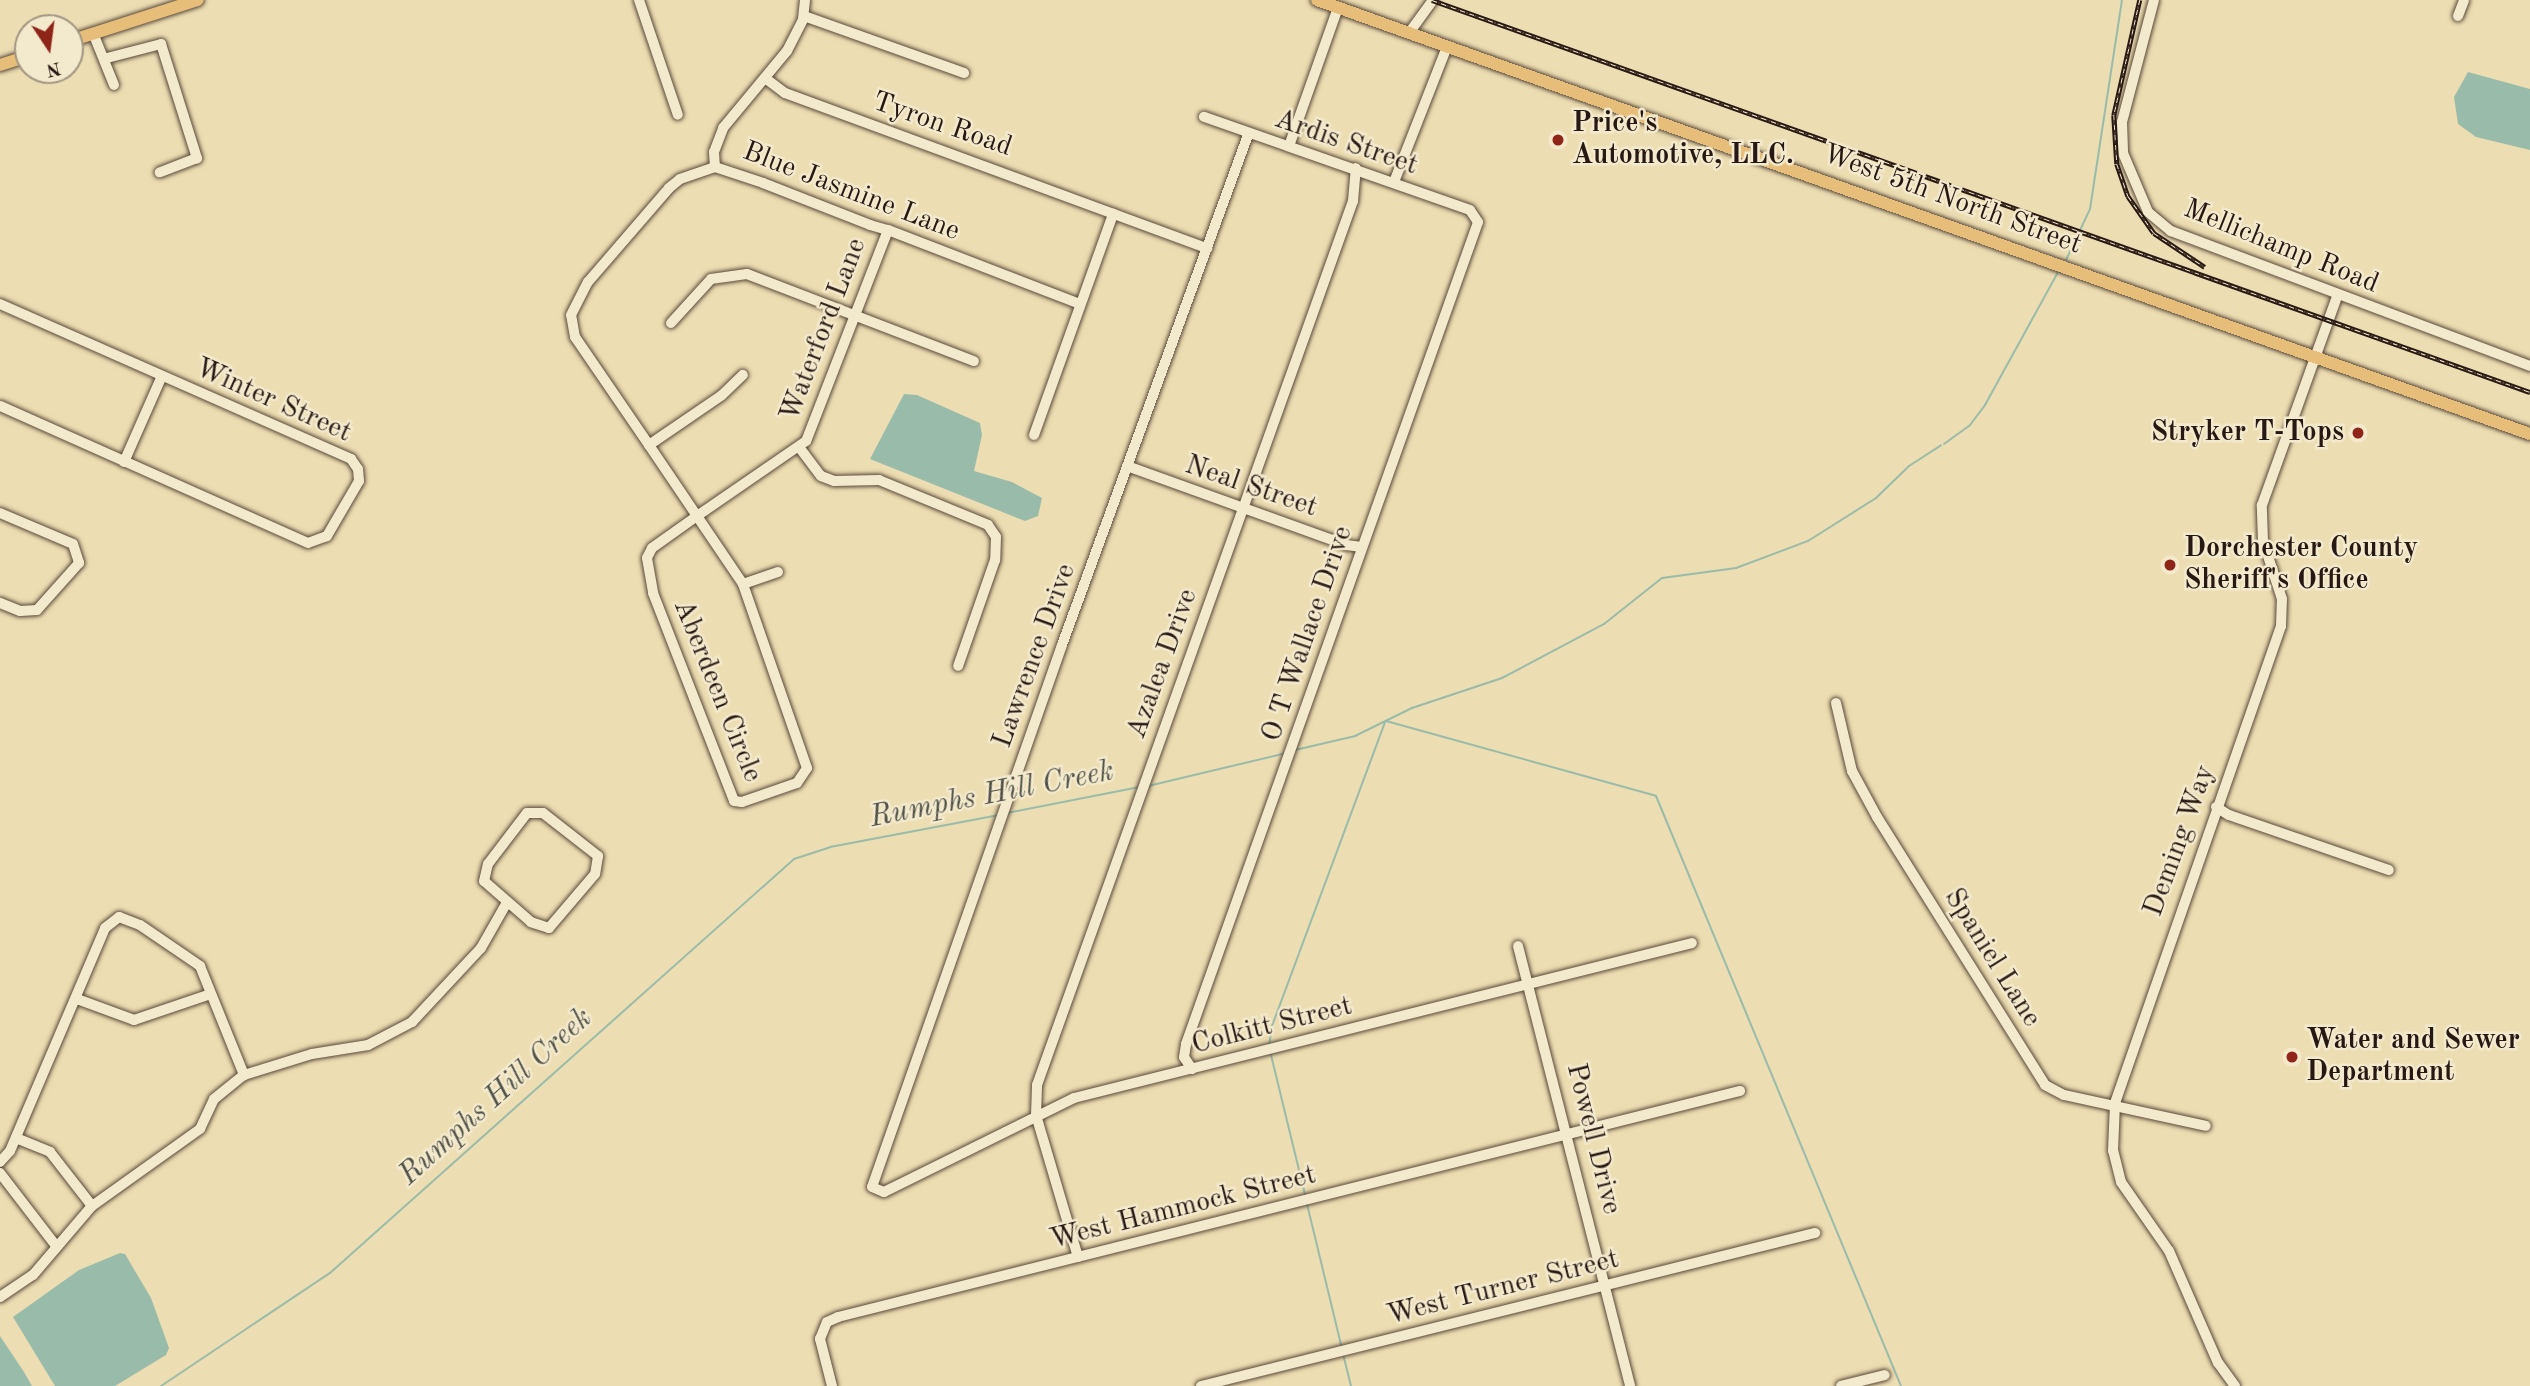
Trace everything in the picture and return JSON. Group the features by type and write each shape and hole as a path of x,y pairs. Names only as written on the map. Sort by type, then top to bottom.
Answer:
{"main road":[{"path":"84,36 198,0"},
{"name":"West 5th North Street","path":"1317,0 2530,434"}],"street":[{"path":"639,0 678,115"},
{"path":"715,167 714,152 723,128 787,51 804,16 805,0"},
{"path":"1409,33 1433,0"},
{"name":"Mellichamp Road","path":"2154,0 2123,122 2123,153 2148,212 2171,231 2530,366"},
{"path":"2458,16 2464,0"},
{"path":"1289,146 1338,8"},
{"path":"804,16 964,73"},
{"path":"93,33 107,58 114,85"},
{"path":"107,58 161,44 197,158 160,172"},
{"path":"1394,182 1447,47"},
{"name":"Tyron Road","path":"765,78 785,93 1207,248"},
{"name":"Ardis Street","path":"1204,117 1248,135 1356,168 1474,214"},
{"name":"Lawrence Drive","path":"878,1192 871,1183 883,1148 1248,135"},
{"name":"Blue Jasmine Lane","path":"697,516 575,337 567,315 588,282 669,188 693,173 715,167 1080,304"},
{"name":"Azalea Drive","path":"1078,1257 1036,1115 1040,1075 1353,201 1356,168"},
{"path":"1034,435 1110,212"},
{"name":"O T Wallace Drive","path":"1192,1069 1184,1057 1186,1044 1474,239 1478,222 1474,214"},
{"name":"Waterford Lane","path":"697,516 799,447 810,434 888,230"},
{"path":"671,323 710,279 736,273 974,361"},
{"name":"Deming Way","path":"2235,1386 2218,1363 2169,1251 2121,1182 2113,1150 2115,1103 2281,626 2282,599 2263,541 2262,505 2338,294"},
{"name":"Winter Street","path":"0,304 351,459 358,469 359,481 327,536 308,543 0,406"},
{"path":"649,445 743,375"},
{"name":"Winter Street","path":"124,462 162,376"},
{"path":"799,447 821,476 834,481 879,480 988,525 996,537 995,560 958,666"},
{"name":"Neal Street","path":"1127,466 1362,547"},
{"path":"0,513 73,544 79,564 37,610 20,611 0,603"},
{"name":"Aberdeen Circle","path":"697,516 743,584 807,768 796,783 742,803 728,795 646,570 652,548 697,516"},
{"path":"743,584 778,572"},
{"name":"Spaniel Lane","path":"1836,703 1857,782 2045,1085 2064,1095 2115,1103 2206,1126"},
{"path":"2216,807 2229,816 2389,870"},
{"path":"527,813 543,813 598,856 595,873 549,928 506,904 484,881 488,864 527,813"},
{"path":"0,1297 33,1275 92,1206 200,1129 214,1099 244,1075 312,1054 368,1045 412,1022 481,948 506,904"},
{"path":"0,1162 16,1138 104,929 119,917 140,925 200,966 244,1075"},
{"name":"Colkitt Street","path":"878,1192 1074,1098 1531,986 1692,943"},
{"name":"Powell Drive","path":"1518,946 1531,986 1630,1386"},
{"path":"76,999 134,1020 211,994"},
{"name":"West Hammock Street","path":"832,1386 820,1339 821,1329 838,1317 1740,1091"},
{"path":"16,1138 50,1153 92,1206"},
{"path":"0,1173 57,1247"},
{"name":"West Turner Street","path":"1201,1386 1815,1233"},
{"path":"1841,1386 1885,1375"}],"shaded area":[{"path":"2468,72 2530,89 2530,150 2476,137 2458,124 2454,97"},
{"path":"904,394 917,395 980,423 982,435 974,471 1012,482 1042,498 1038,516 1025,521 870,459"},
{"path":"120,1253 125,1254 151,1298 169,1348 166,1355 115,1386 55,1386 13,1317 79,1270"},
{"path":"0,1336 24,1372 32,1386 0,1386"}],"waterway":[{"name":"Rumphs Hill Creek","path":"2066,260 2090,209 2122,0"},
{"name":"Rumphs Hill Creek","path":"1944,444 1970,425 1985,405 2058,272"},
{"name":"Rumphs Hill Creek","path":"1295,750 1355,736 1412,708 1502,678 1604,624 1662,578 1736,568 1808,541 1876,498 1909,466 1941,445"},
{"path":"1386,721 1656,796 1901,1386"},
{"path":"1269,1046 1272,1026 1385,722"},
{"name":"Rumphs Hill Creek","path":"1148,786 1286,753"},
{"name":"Rumphs Hill Creek","path":"1007,813 1139,787"},
{"name":"Rumphs Hill Creek","path":"161,1386 330,1273 794,859 830,847 999,815"},
{"path":"1271,1055 1305,1195"},
{"path":"1307,1204 1341,1345"},
{"path":"1343,1354 1351,1386"}],"railway":[{"path":"1432,0 2530,392"},
{"path":"2140,0 2114,115 2117,164 2128,196 2154,233 2205,267"}],"place":[{"name":"Price's Automotive, LLC.","path":"1558,140"},
{"name":"Stryker T-Tops","path":"2358,433"},
{"name":"Dorchester County Sheriff's Office","path":"2170,565"},
{"name":"Water and Sewer Department","path":"2292,1057"}]}
